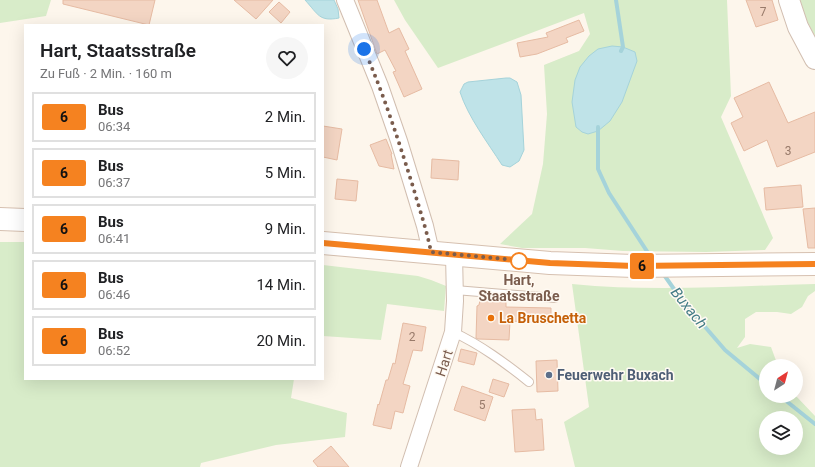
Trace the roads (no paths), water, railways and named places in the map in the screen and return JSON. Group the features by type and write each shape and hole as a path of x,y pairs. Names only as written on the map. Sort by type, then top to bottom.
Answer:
{"main road":[{"path":"0,219 24,220"},
{"path":"324,243 550,263 634,266 815,264"}],"street":[{"path":"345,0 380,86 399,141 425,226 431,252"},
{"path":"789,0 798,27 815,59"},
{"name":"Hart","path":"409,467 453,332 455,290 454,254"}],"lane":[{"path":"455,290 555,298"},
{"path":"453,332 468,339 529,382"}],"water":[{"path":"305,0 334,0 338,9 339,18 327,19 319,16"},
{"path":"612,46 623,47 635,52 637,61 622,102 610,121 598,131 588,134 582,132 576,127 572,102 575,80 580,67 589,56 598,49"},
{"path":"510,78 517,82 521,95 524,150 519,161 510,167 502,165 473,120 460,92 464,84 468,82"}],"waterway":[{"name":"Buxach","path":"616,0 623,47 621,51"},
{"name":"Buxach","path":"598,127 598,169 609,193 652,259"},
{"name":"Buxach","path":"662,272 681,299 725,350 759,378"},
{"name":"Buxach","path":"789,403 815,424"}],"place":[{"name":"Hart, Staatsstraße","path":"519,261"},
{"name":"La Bruschetta","path":"491,318"},
{"name":"Feuerwehr Buxach","path":"549,375"}]}
